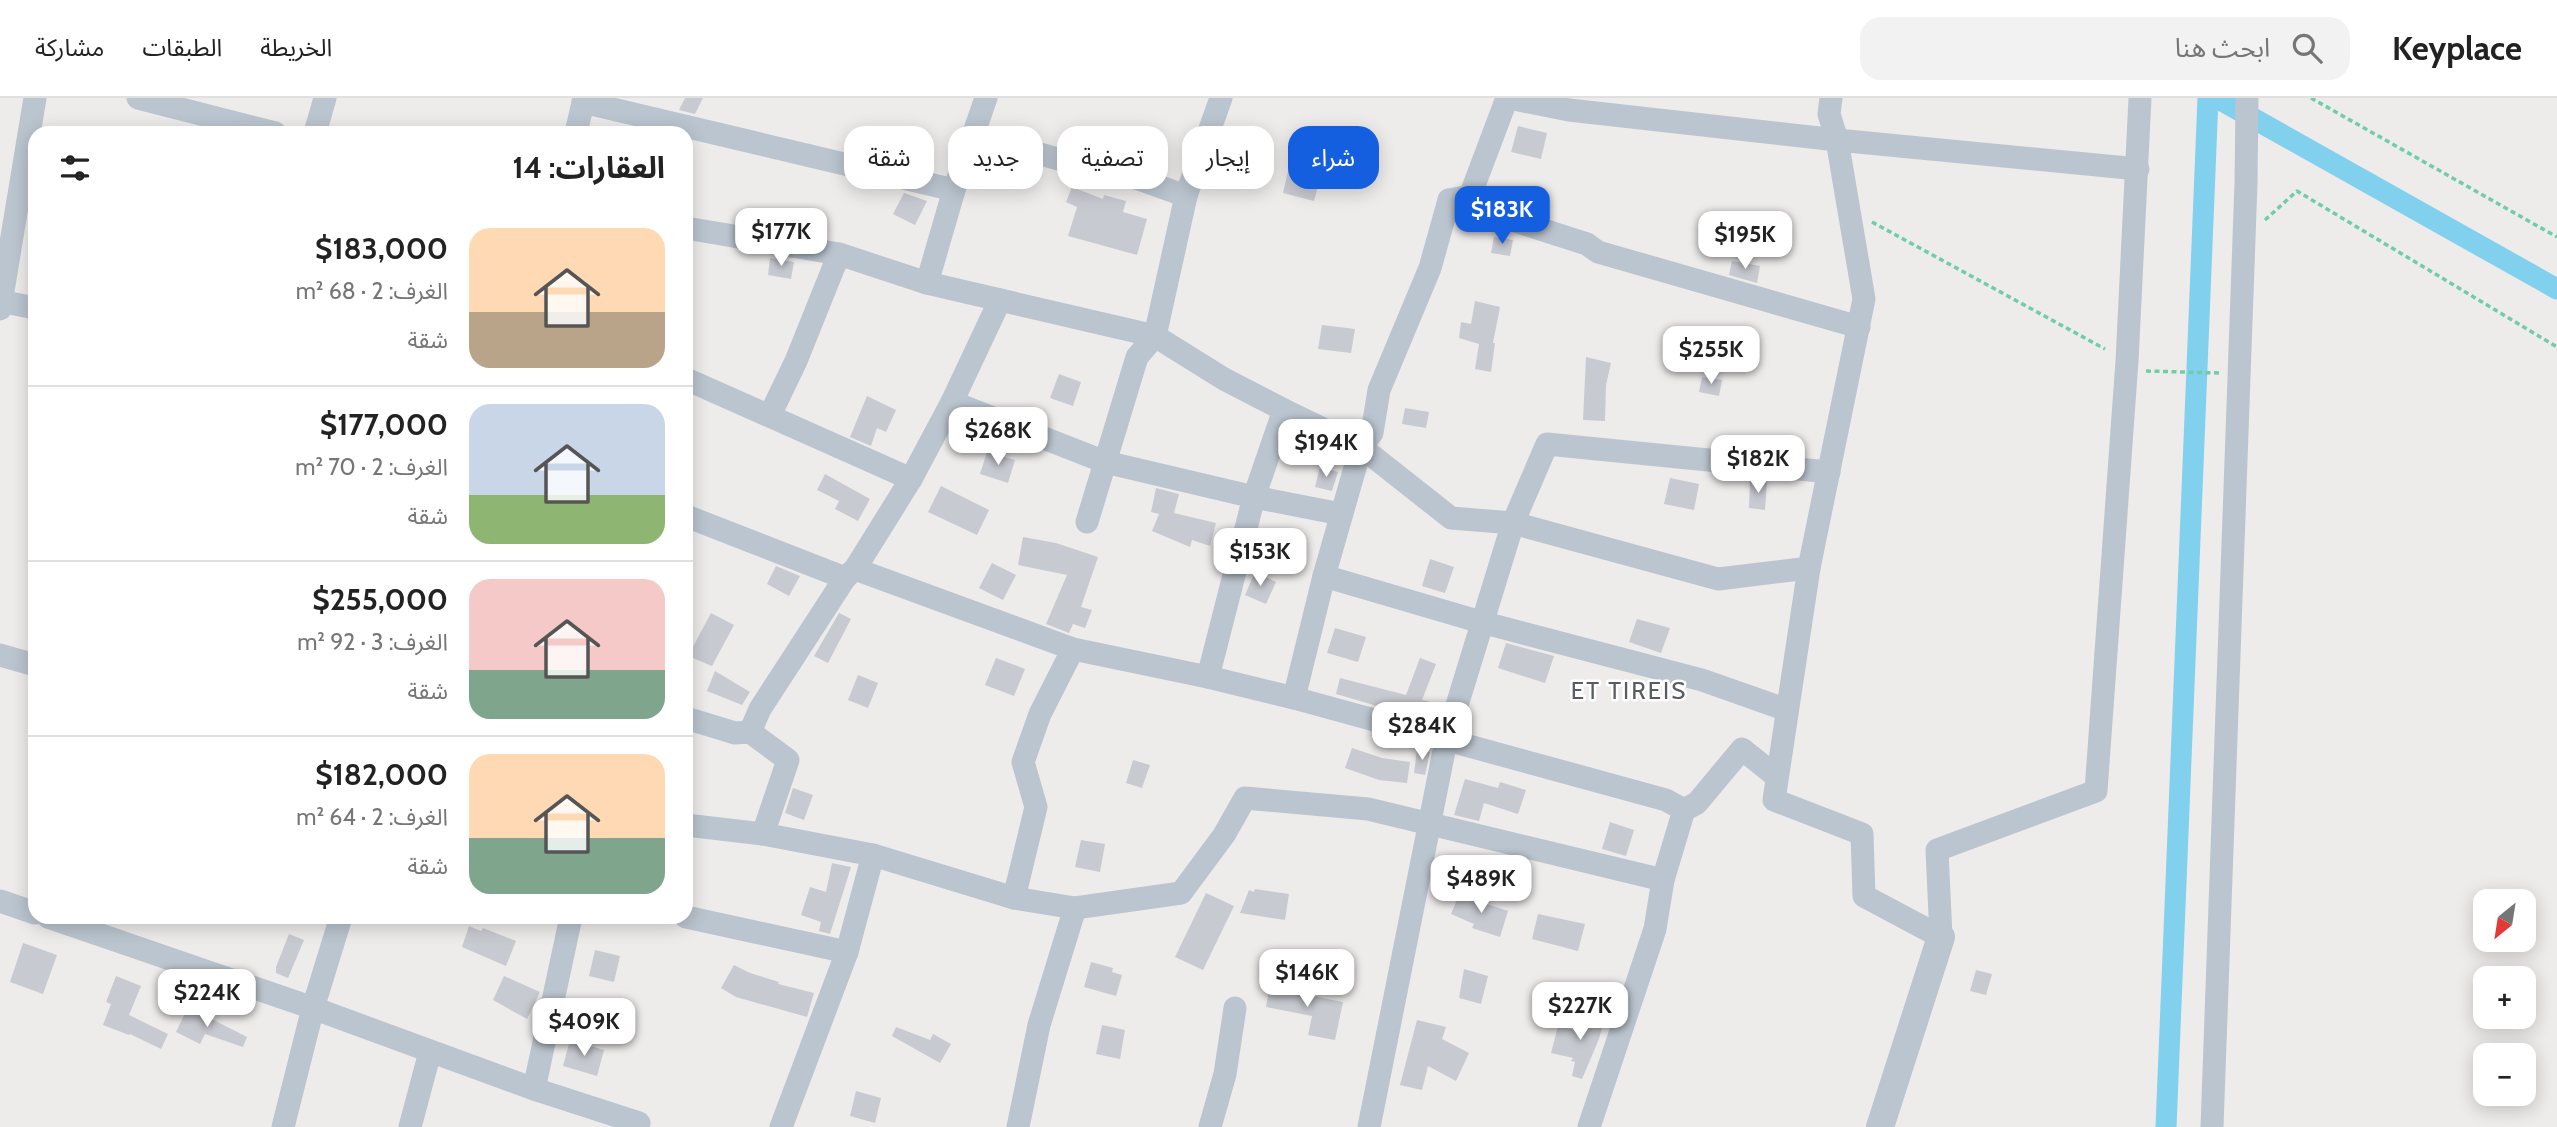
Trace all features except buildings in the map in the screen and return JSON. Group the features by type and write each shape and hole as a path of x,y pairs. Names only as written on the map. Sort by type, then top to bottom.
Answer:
{"street":[{"path":"30,126 35,98"},
{"path":"138,98 248,126"},
{"path":"317,126 325,98"},
{"path":"976,126 986,98"},
{"path":"1087,522 1137,357 1156,337 1186,196 1221,98"},
{"path":"1449,200 1470,196 1508,98 1569,110 1837,140 2138,169"},
{"path":"1831,98 1829,114 1837,140 1864,299 1809,568 1774,800 1861,834 1864,897 1941,937"},
{"path":"1880,1127 1941,937 1937,850 2096,791 2127,361 2140,98"},
{"path":"2213,1127 2247,98"},
{"path":"577,126 583,100 690,126"},
{"path":"693,127 954,190 928,283"},
{"path":"28,140 1,303 28,307"},
{"path":"1043,155 1058,159 1088,161 1186,196"},
{"path":"1449,200 1587,244 1598,253 1859,327"},
{"path":"1294,698 1324,576 1361,447 1373,433 1379,390 1430,268 1449,200"},
{"path":"693,229 839,254 928,283 1156,337 1224,379 1361,447 1451,517 1513,523 1718,579 1809,568"},
{"path":"770,415 796,361 839,254"},
{"path":"750,732 760,709 911,479 952,402 1000,300"},
{"path":"693,382 911,479"},
{"path":"952,402 1105,462 1254,497 1341,514"},
{"path":"1208,677 1254,497 1284,411"},
{"path":"1369,1127 1446,741 1513,523 1547,444 1829,472"},
{"path":"693,518 1073,649 1294,698 1666,800 1684,810"},
{"path":"1324,576 1481,622 1702,680 1787,710"},
{"path":"1014,898 1036,807 1023,762 1040,714 1073,649"},
{"path":"0,655 28,663"},
{"path":"693,720 735,733 750,732 788,760 764,834"},
{"path":"1589,1127 1655,929 1662,880 1684,810 1697,803 1742,749 1777,777"},
{"path":"693,826 764,834 873,855 1014,898 1075,908 1181,893 1224,835 1245,798 1368,809 1662,880"},
{"path":"781,1127 847,952 873,855"},
{"path":"0,901 28,911"},
{"path":"1018,1127 1039,1025 1075,908"},
{"path":"693,919 847,952"},
{"path":"68,924 313,1008 534,1089 639,1123 638,1127"},
{"path":"283,1127 313,1008 339,924"},
{"path":"534,1089 569,924"},
{"path":"1210,1127 1226,1074 1235,1008"},
{"path":"410,1127 430,1052"}],"path":[{"path":"2311,98 2557,237"},
{"path":"2259,226 2297,191 2557,347"},
{"path":"1849,209 2151,372 2219,373"}],"waterway":[{"path":"2166,1127 2208,98"},
{"path":"2217,98 2557,289"}],"district":[{"name":"ET TIREIS","path":"1629,690"}]}
